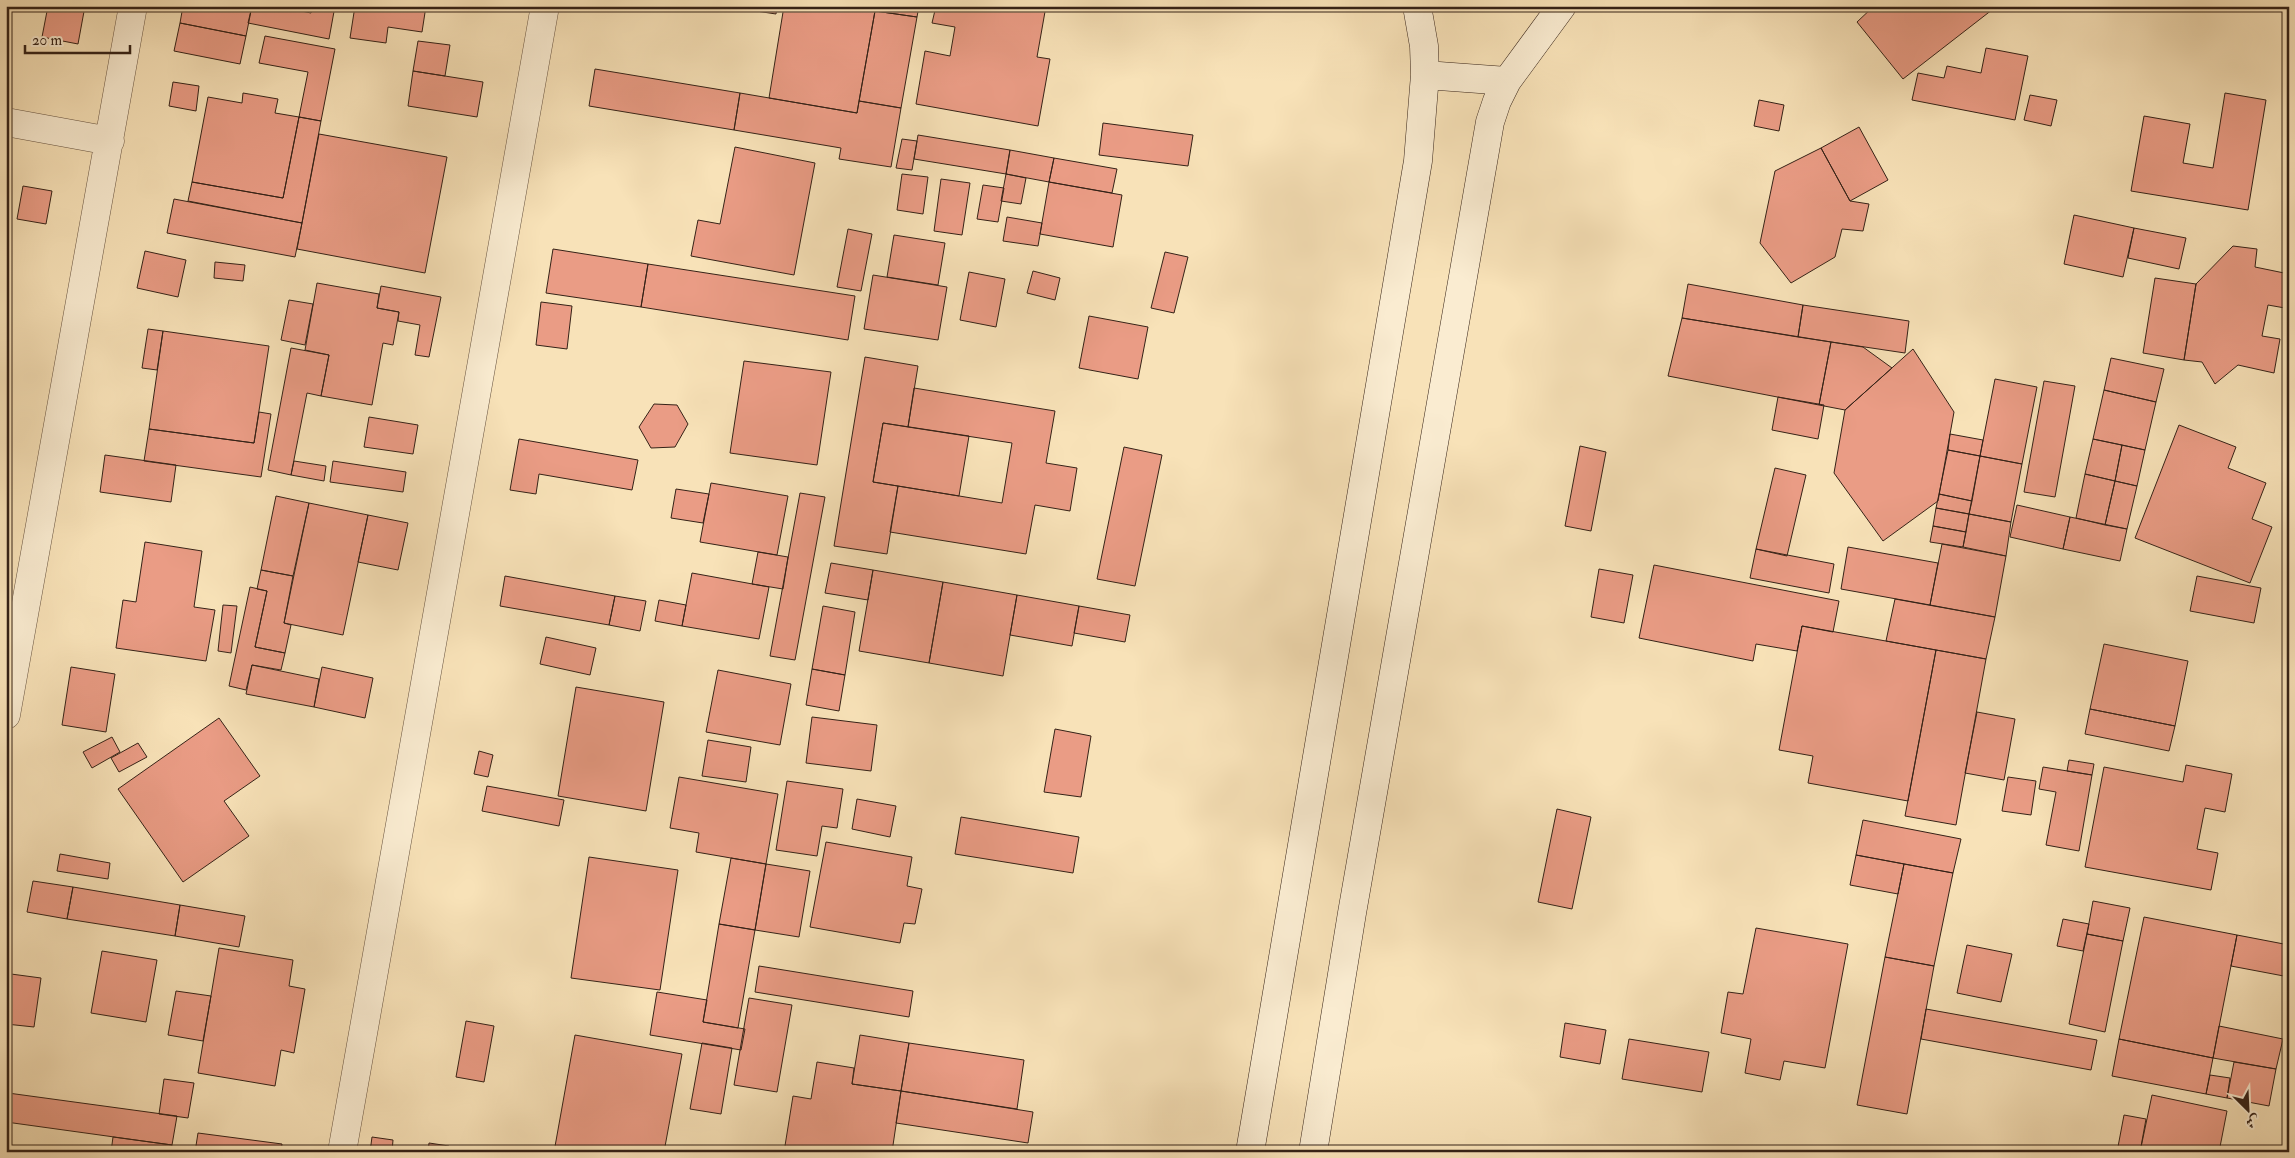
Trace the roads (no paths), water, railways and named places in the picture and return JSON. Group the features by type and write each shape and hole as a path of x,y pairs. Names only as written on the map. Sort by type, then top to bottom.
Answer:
{"main road":[{"path":"6,715 133,6"},
{"path":"342,1152 545,6"},
{"path":"1250,1152 1418,161 1425,75 1424,46 1416,6"},
{"path":"1313,1152 1352,913 1486,144 1497,101 1506,81 1562,6"},
{"path":"1425,75 1506,81"},
{"path":"6,122 110,140"}]}
